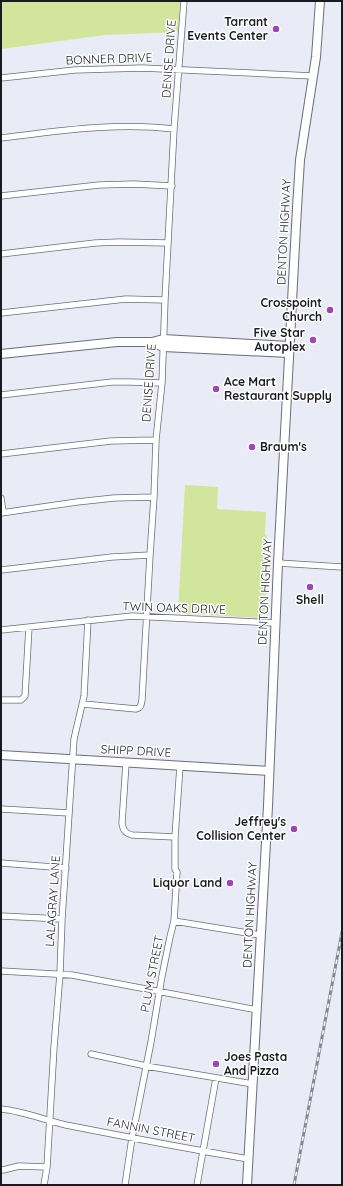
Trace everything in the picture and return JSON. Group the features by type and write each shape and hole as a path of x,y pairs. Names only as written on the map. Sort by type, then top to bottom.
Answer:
{"main road":[{"name":"DENTON HIGHWAY","path":"247,1185 269,772 289,349 300,160 313,76 320,1"},
{"path":"1,354 117,342 152,342 289,349"},
{"name":"SHIPP DRIVE","path":"1,755 269,772"}],"street":[{"name":"DENISE DRIVE","path":"83,704 136,709 141,706 154,497 156,440 162,383 174,129 184,1"},
{"name":"BONNER DRIVE","path":"1,78 83,69 142,68 313,76"},
{"path":"1,138 91,127 149,126 174,129"},
{"path":"1,196 99,185 134,184 172,186"},
{"path":"1,254 95,243 168,243"},
{"path":"1,312 126,299 165,300"},
{"path":"1,395 112,382 162,383"},
{"path":"1,454 111,441 156,440"},
{"path":"1,498 2,513 84,501 114,498 154,497"},
{"path":"1,570 112,557 150,555"},
{"path":"278,563 342,567"},
{"name":"TWIN OAKS DRIVE","path":"1,630 132,616 275,623"},
{"name":"LALAGRAY LANE","path":"44,1185 47,1167 73,760 76,730 84,696 88,620"},
{"path":"1,700 21,700 25,696 29,627"},
{"path":"126,763 122,824 124,831 127,834 132,835 175,837"},
{"name":"PLUM STREET","path":"125,1185 132,1138 159,992 174,921 177,872 175,868 175,837 180,766"},
{"path":"1,809 69,814"},
{"path":"1,863 66,868"},
{"path":"1,916 62,919"},
{"path":"174,921 260,935"},
{"path":"1,971 72,975 256,1010"},
{"path":"91,1054 146,1066 253,1084"},
{"path":"197,1185 216,1078"},
{"name":"FANNIN STREET","path":"1,1109 13,1110 50,1121 132,1138 249,1159"},
{"path":"3,1170 19,1166 47,1167"}],"green space":[{"path":"1,1 180,1 178,32 105,35 1,49"},
{"path":"185,485 218,487 217,509 266,512 265,534 267,537 265,610 263,610 263,616 260,618 178,613"}],"railway":[{"path":"294,1185 342,932"}],"place":[{"name":"Tarrant Events Center","path":"276,29"},
{"name":"Crosspoint Church","path":"330,310"},
{"name":"Five Star Autoplex","path":"313,340"},
{"name":"Ace Mart Restaurant Supply","path":"216,389"},
{"name":"Braum's","path":"252,447"},
{"name":"Shell","path":"310,587"},
{"name":"Jeffrey's Collision Center","path":"294,829"},
{"name":"Liquor Land","path":"230,883"},
{"name":"Joes Pasta And Pizza","path":"216,1064"}]}
